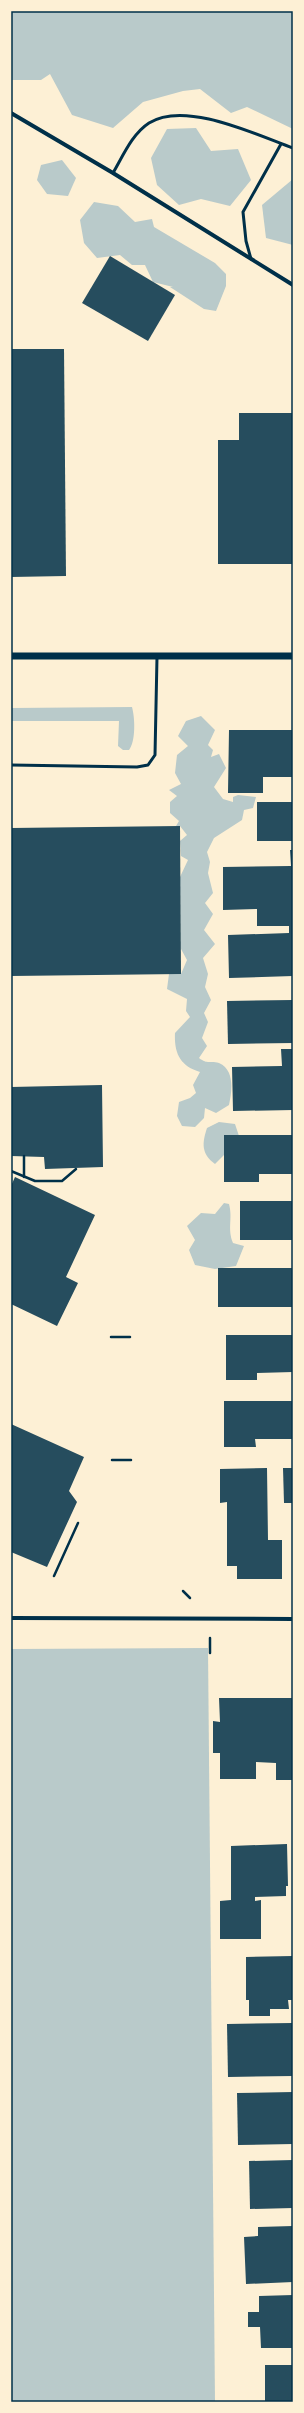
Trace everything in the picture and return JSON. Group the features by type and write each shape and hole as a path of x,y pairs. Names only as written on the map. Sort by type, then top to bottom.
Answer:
{"street":[{"path":"11,113 113,173 293,285"},
{"path":"11,656 293,656"},
{"path":"11,1618 293,1619"}],"lane":[{"path":"113,173 132,141 149,123 181,114 226,123 293,148"},
{"path":"251,259 246,241 242,212 281,144"},
{"path":"11,766 137,767 148,765 155,755 157,657"}],"path":[{"path":"24,1156 24,1177"},
{"path":"11,1171 35,1181 62,1181 76,1169"},
{"path":"111,1337 130,1337"},
{"path":"112,1460 131,1460"},
{"path":"54,1576 78,1523"}],"shaded area":[{"path":"11,11 293,11 293,129 247,107 231,113 200,89 183,91 143,102 113,128 72,115 50,74 41,80 11,80"},
{"path":"196,128 211,151 238,149 251,180 230,206 201,199 179,205 157,185 151,158 167,129"},
{"path":"62,160 76,178 68,196 47,194 37,180 41,165"},
{"path":"293,179 293,245 266,238 262,205"},
{"path":"94,202 118,206 135,222 152,219 154,227 215,263 226,274 226,286 216,311 204,309 170,287 173,287 153,282 145,265 132,265 120,255 97,258 84,243 80,220"},
{"path":"132,707 134,729 133,741 129,750 123,750 118,746 119,721 11,721 11,708"},
{"path":"201,716 215,730 208,745 213,750 211,757 219,754 226,768 214,787 223,799 233,802 233,797 238,795 256,797 253,808 244,810 242,820 214,838 207,852 210,862 208,873 213,893 205,903 213,914 204,930 215,944 203,958 208,974 205,987 211,1000 204,1013 208,1022 202,1038 207,1046 199,1058 207,1062 216,1062 224,1066 230,1076 231,1094 229,1105 216,1113 205,1108 204,1118 195,1127 182,1126 177,1116 179,1102 190,1098 196,1093 193,1085 200,1072 183,1062 177,1053 175,1033 190,1017 186,1011 187,999 167,989 169,974 181,974 187,960 181,949 180,877 188,860 181,856 180,841 187,835 180,826 176,826 179,821 170,813 170,802 177,796 169,790 181,784 175,773 177,755 188,746 178,736 186,721"},
{"path":"219,1122 235,1124 240,1139 215,1164 210,1160 205,1152 204,1139 207,1128"},
{"path":"224,1203 229,1204 230,1233 233,1243 244,1246 236,1266 215,1269 195,1265 189,1250 195,1240 187,1226 201,1213 215,1214"},
{"path":"208,1648 215,2402 11,2402 11,1649"}],"building":[{"path":"110,256 175,295 148,341 82,303"},
{"path":"11,349 64,349 66,576 11,577"},
{"path":"239,413 293,413 293,564 218,564 218,440 239,440"},
{"path":"229,730 293,730 293,777 263,777 263,793 228,793"},
{"path":"257,802 293,802 293,841 257,841"},
{"path":"180,826 181,974 11,976 11,828"},
{"path":"290,850 293,850 293,976 229,978 228,935 289,933 289,926 257,926 257,909 223,910 223,867 291,866"},
{"path":"293,1000 293,1043 228,1044 227,1001"},
{"path":"281,1049 293,1049 293,1110 233,1111 232,1067 282,1066"},
{"path":"102,1085 103,1167 45,1169 44,1157 11,1156 11,1087"},
{"path":"224,1135 293,1135 293,1174 259,1174 259,1182 224,1182"},
{"path":"15,1177 95,1215 66,1277 78,1283 57,1326 11,1304 11,1186"},
{"path":"240,1201 293,1201 293,1240 240,1240"},
{"path":"218,1268 293,1268 293,1307 218,1307"},
{"path":"226,1335 293,1335 293,1372 257,1373 257,1380 226,1380"},
{"path":"224,1401 293,1401 293,1439 255,1439 256,1447 224,1447"},
{"path":"11,1424 84,1457 69,1491 77,1502 47,1567 11,1552"},
{"path":"267,1468 268,1540 282,1540 282,1579 237,1579 237,1566 227,1566 227,1502 220,1503 220,1469"},
{"path":"283,1468 293,1468 293,1503 284,1503"},
{"path":"219,1698 293,1698 293,1780 276,1780 276,1763 256,1762 256,1779 220,1779 220,1753 213,1753 213,1721 220,1722"},
{"path":"287,1844 288,1886 286,1886 286,1896 255,1897 255,1901 261,1900 261,1939 220,1939 220,1901 231,1900 231,1846"},
{"path":"293,1956 293,2000 288,2000 289,2009 270,2009 270,2016 249,2016 249,2000 246,2000 246,1957"},
{"path":"293,2023 293,2076 228,2077 227,2024"},
{"path":"293,2092 293,2144 238,2145 237,2093"},
{"path":"293,2160 293,2208 250,2209 249,2161"},
{"path":"293,2226 293,2282 246,2284 244,2237 258,2236 258,2227"},
{"path":"293,2295 293,2348 261,2348 260,2327 248,2327 248,2312 259,2312 259,2296"},
{"path":"265,2365 293,2365 293,2402 265,2402"}]}
